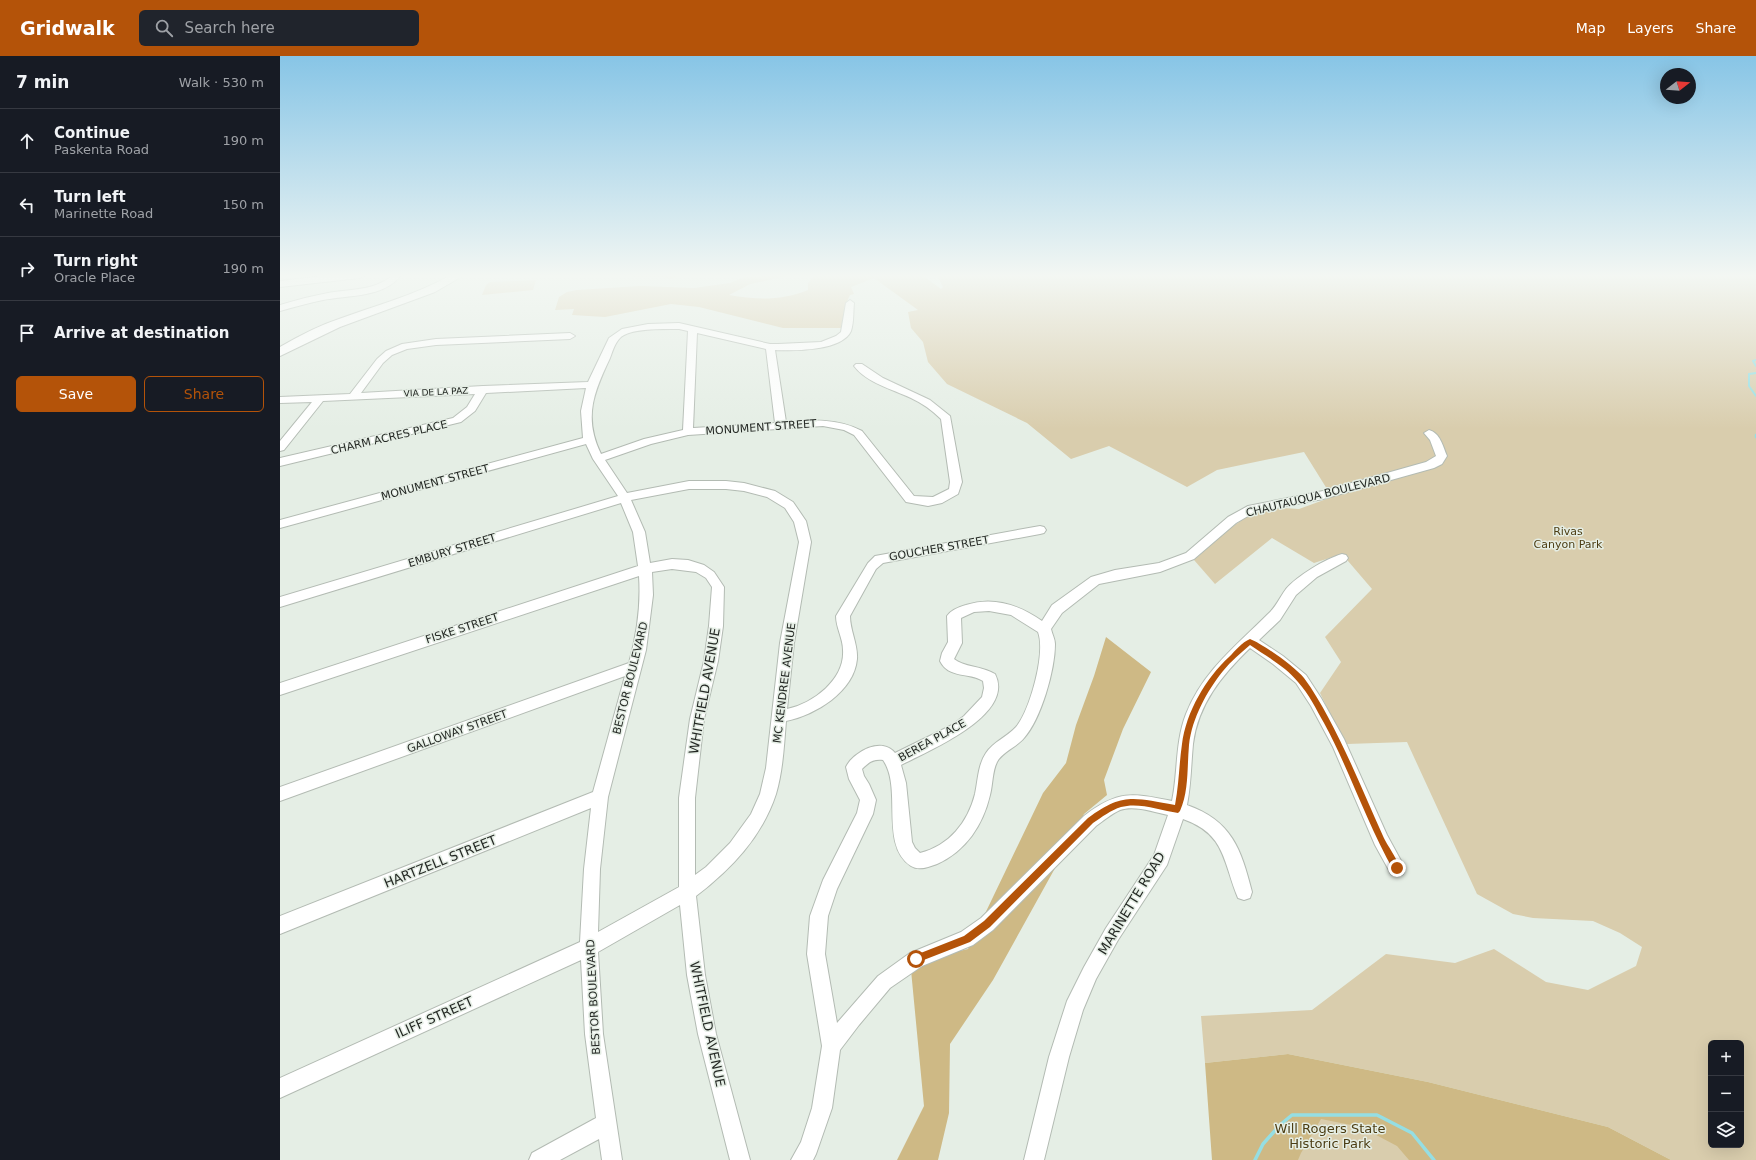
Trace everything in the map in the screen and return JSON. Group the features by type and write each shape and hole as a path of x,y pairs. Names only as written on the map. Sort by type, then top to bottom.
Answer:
{"main road":[{"path":"280,347 319,327"},
{"path":"280,352 330,327"}],"street":[{"name":"BESTOR BOULEVARD","path":"612,1160 594,1034 589,947 592,868 600,797 644,622 647,595 645,569 639,532 625,498 598,459 589,440 586,411 592,385 614,338 618,334 631,330 659,327"},
{"name":"BESTOR BOULEVARD","path":"671,327 693,328 770,347 791,348 837,340 845,333 846,327"},
{"path":"688,432 693,328"},
{"path":"354,396 380,361 389,354 406,346 436,342 570,336"},
{"path":"770,347 781,425"},
{"name":"MONUMENT STREET","path":"598,459 648,441 688,432 823,423 847,427 858,433 910,499 921,502 933,502 945,499 954,492 956,482 946,418 939,410 928,402 877,380 867,374 859,366"},
{"name":"VIA DE LA PAZ","path":"280,400 483,389 592,385"},
{"name":"CHARM ACRES PLACE","path":"280,462 457,420 465,416 471,410 483,389"},
{"path":"280,448 320,398"},
{"name":"CHAUTAUQUA BOULEVARD","path":"1044,629 1057,609 1095,580 1115,574 1160,567 1190,556 1232,520 1252,509 1323,495 1430,465 1438,461 1442,456 1435,439 1429,433"},
{"name":"MONUMENT STREET","path":"280,524 589,440"},
{"name":"MC KENDREE AVENUE","path":"589,947 687,892 712,873 736,849 757,819 768,794 772,774 787,643 805,542 800,521 789,505 771,494 744,487 726,485 689,486 659,490 625,498"},
{"name":"EMBURY STREET","path":"280,602 625,498"},
{"name":"GOUCHER STREET","path":"779,716 800,711 826,695 840,682 850,666 851,650 844,625 843,615 872,566 879,560 1040,530"},
{"name":"MARINETTE ROAD","path":"1034,1160 1059,1057 1074,1008 1090,973 1112,934 1160,859 1178,809 1183,786 1186,743 1193,715 1207,688 1222,668 1275,616 1291,592 1313,574 1342,558"},
{"name":"WHITFIELD AVENUE","path":"645,569 672,564 688,565 700,568 710,575 718,587 716,626 711,661 697,719 687,798 687,892 696,976 708,1034 740,1160"},
{"name":"FISKE STREET","path":"280,689 645,569"},
{"name":"BEREA PLACE","path":"893,762 957,729 969,720 988,700 992,688 990,678 982,672 954,668 947,661 949,653 955,643 954,616 962,611 971,609 999,607 1012,610 1044,629"},
{"path":"801,1160 809,1147 822,1108 831,1046 816,954 819,916 829,886 866,814 868,800 864,789 857,779 854,767 862,758 871,753 888,755 893,762 898,784 903,842 909,854 918,861 932,859 951,848 964,835 974,817 982,797 985,775 991,758 1001,747 1016,738 1027,723 1037,697 1045,663 1048,644 1044,629"},
{"path":"1250,641 1278,660 1301,679 1316,702 1339,744 1381,840 1397,868"},
{"name":"GALLOWAY STREET","path":"280,794 633,667"},
{"name":"HARTZELL STREET","path":"280,925 600,797"},
{"path":"831,1046 852,1018 884,982 916,959 967,939 987,924 1090,821 1104,811 1120,803 1137,802 1178,809 1209,824 1223,838 1236,863 1244,892"},
{"name":"ILIFF STREET","path":"280,1088 589,947"},
{"path":"539,1160 606,1124"}],"green space":[{"path":"777,327 841,327 841,328 783,328"},
{"name":"Rivas Canyon Park","path":"911,327 1756,327 1756,1160 1671,1160 1608,1127 1428,1082 1288,1054 1205,1063 1201,1016 1312,1010 1386,954 1455,963 1494,949 1546,982 1588,990 1636,966 1642,947 1620,933 1593,921 1533,918 1513,914 1477,894 1407,742 1347,744 1336,726 1320,693 1341,662 1325,637 1372,589 1342,554 1314,563 1272,538 1215,584 1194,560 1228,530 1250,514 1283,508 1299,509 1332,497 1304,452 1217,470 1187,487 1109,446 1071,459 1027,423 947,384 928,362 923,342"},
{"name":"Will Rogers State Historic Park","path":"1336,1109 1427,1160 1262,1160 1266,1152"}],"shaded area":[{"path":"1106,637 1151,672 1123,729 1104,780 1107,795 1084,814 993,980 950,1044 949,1113 938,1160 897,1160 924,1106 911,970 933,957 968,949 1043,793 1066,763 1076,725 1094,676"},
{"path":"1288,1054 1428,1082 1608,1127 1671,1160 1409,1160 1397,1146 1361,1127 1321,1119 1298,1160 1212,1160 1205,1063"}],"waterway":[{"path":"1756,360 1753,361 1756,366"},
{"path":"1756,373 1749,374 1749,386 1756,396"},
{"path":"1255,1160 1263,1144 1280,1125 1292,1115 1377,1115 1412,1133 1434,1160"}],"route":[{"path":"916,959 967,939 987,924 1090,821 1104,811 1120,803 1137,802 1178,809 1183,786 1186,743 1193,715 1207,688 1222,668 1250,641 1278,660 1301,679 1316,702 1339,744 1381,840 1397,868"}]}
